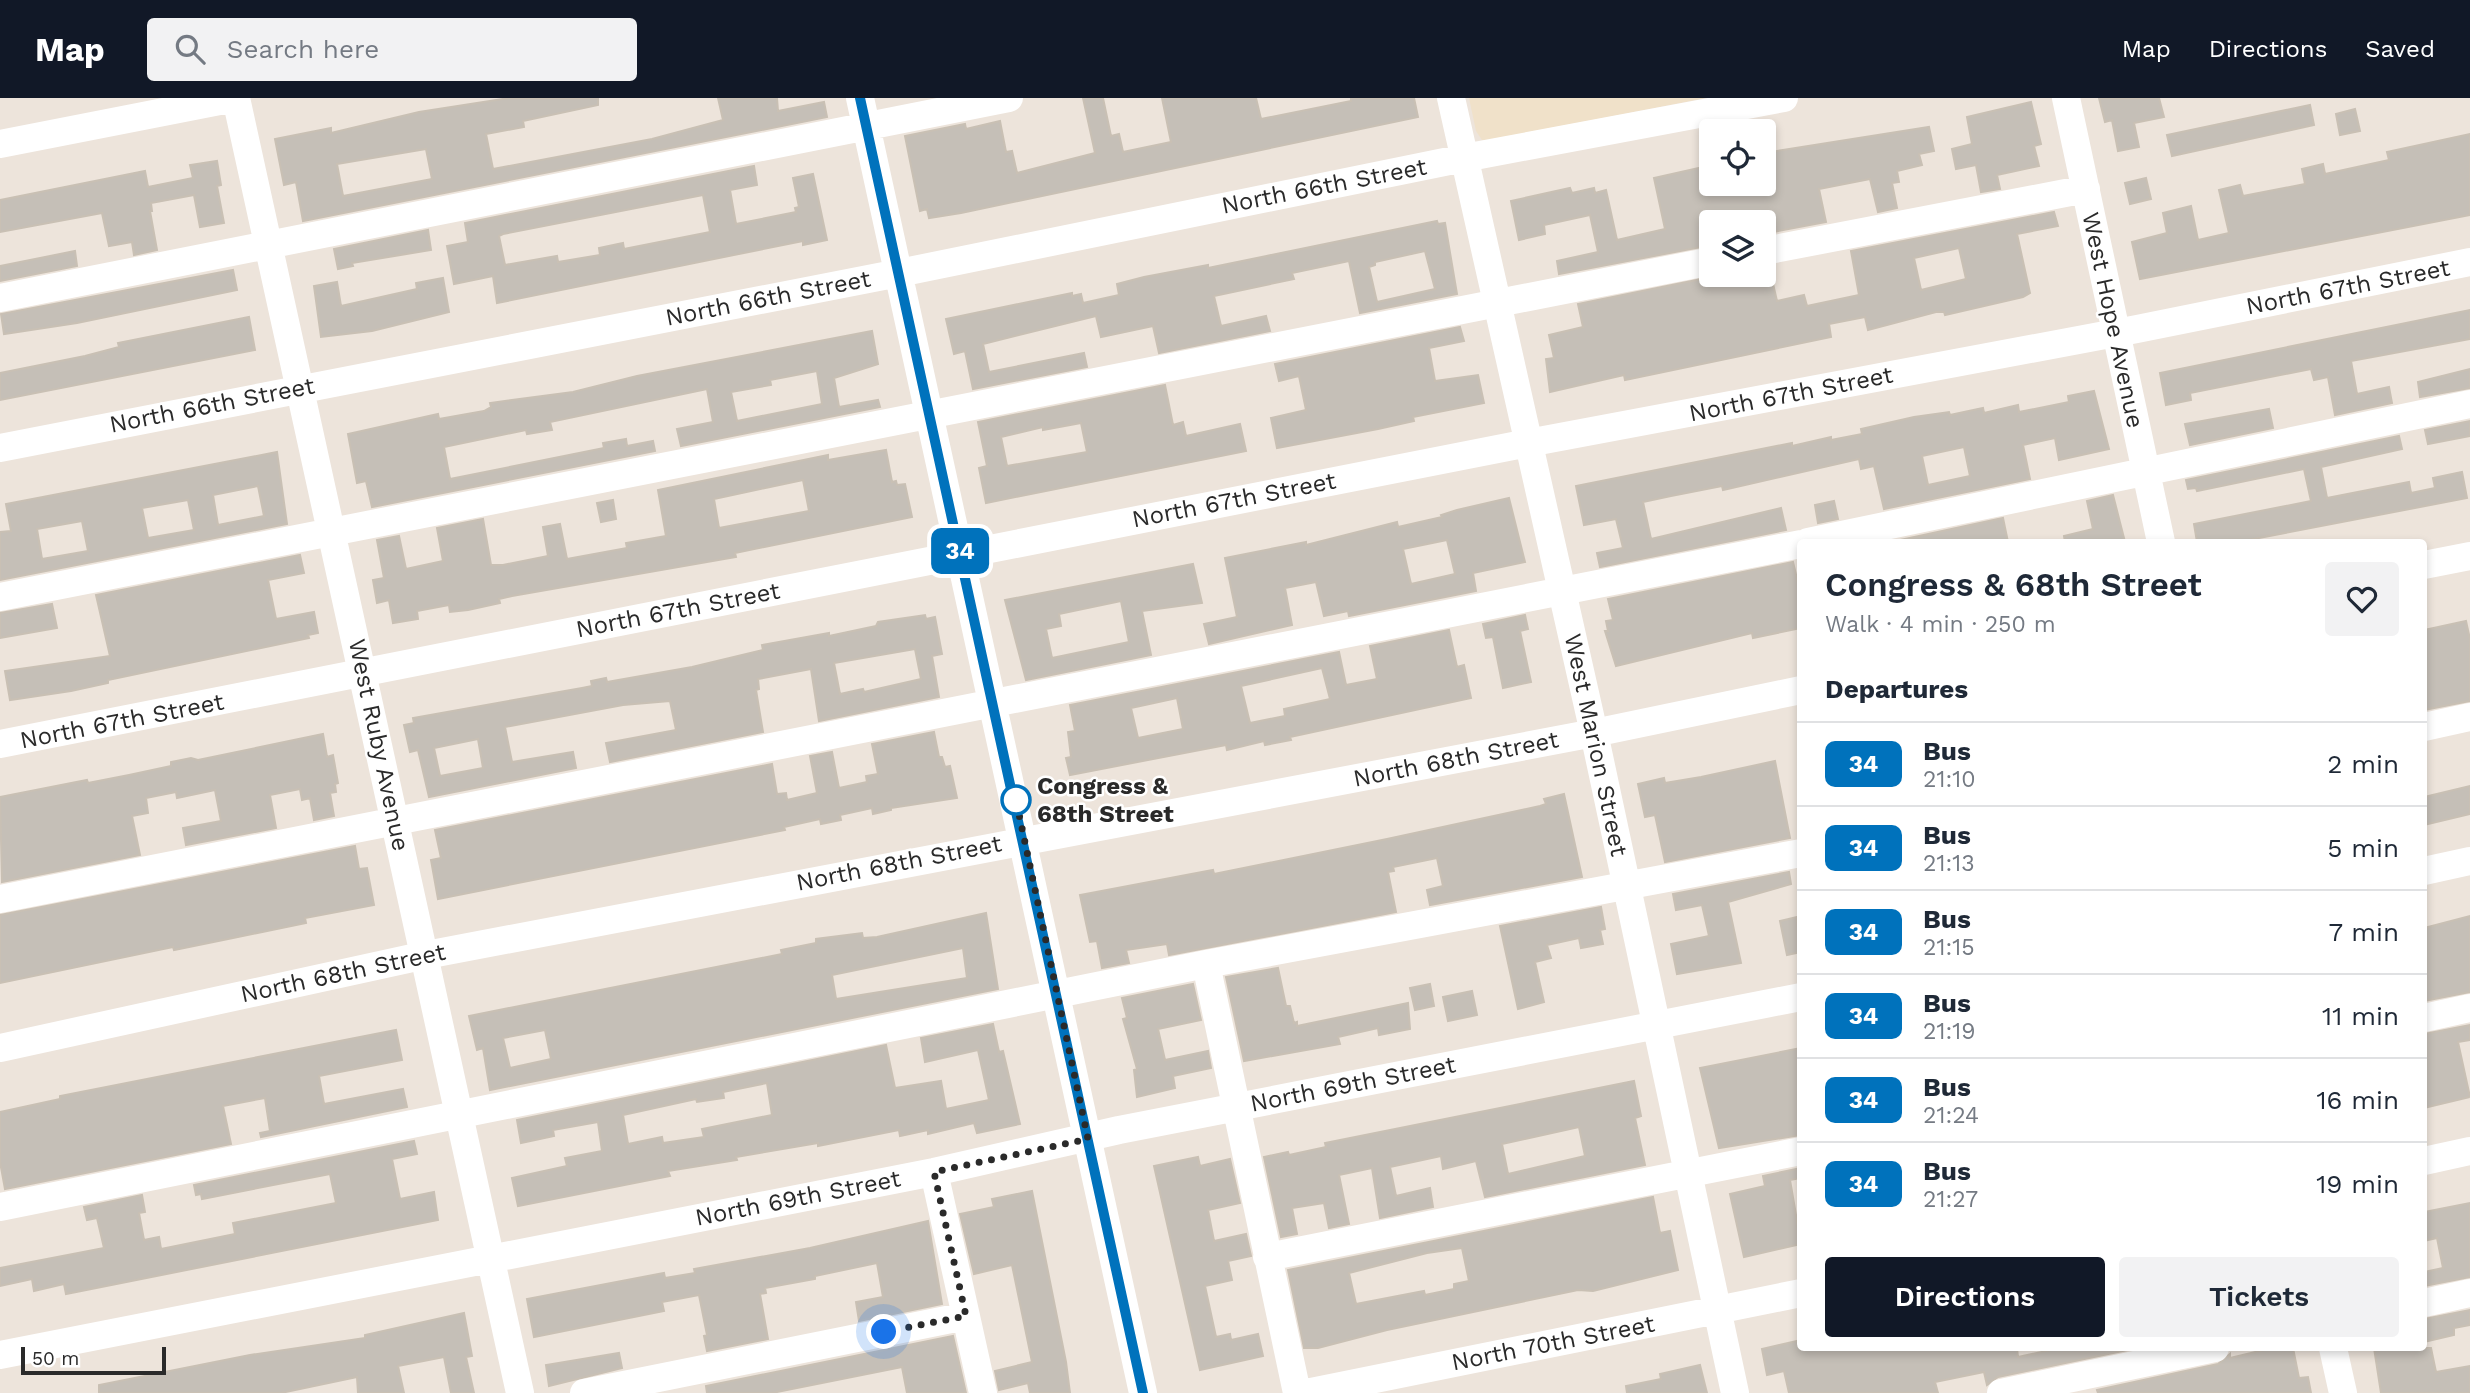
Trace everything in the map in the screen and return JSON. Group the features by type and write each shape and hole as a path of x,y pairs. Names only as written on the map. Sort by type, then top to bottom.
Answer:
{"street":[{"path":"0,144 235,98"},
{"name":"West Ruby Avenue","path":"235,98 364,673 520,1393"},
{"path":"860,98 1143,1393"},
{"path":"0,298 1009,98"},
{"name":"West Marion Street","path":"1451,98 1594,733 1735,1393"},
{"name":"North 66th Street","path":"0,448 301,387 899,273 1464,158 1784,98"},
{"name":"West Hope Avenue","path":"2066,98 2160,539"},
{"path":"1776,249 2086,189"},
{"name":"North 67th Street","path":"0,744 1528,443 2115,333 2470,262"},
{"path":"0,597 1699,264"},
{"path":"1823,539 2470,404"},
{"path":"0,899 1797,545"},
{"path":"2427,564 2470,556"},
{"name":"North 68th Street","path":"0,1048 426,955 1024,839 1594,733 1797,691"},
{"path":"2427,726 2470,718"},
{"path":"0,1207 1206,964 1797,854"},
{"path":"2427,870 2470,861"},
{"path":"1206,964 1234,1107 1297,1393"},
{"name":"North 69th Street","path":"0,1355 934,1172 1234,1107 1797,998"},
{"path":"2427,1017 2470,1008"},
{"path":"2427,1160 2470,1151"},
{"path":"1268,1257 1797,1152"},
{"path":"934,1172 983,1393"},
{"path":"2427,1302 2470,1293"},
{"name":"North 70th Street","path":"1306,1393 1797,1294"},
{"path":"584,1393 966,1316"},
{"path":"2000,1393 2201,1351"},
{"path":"2334,1351 2343,1393"}],"shaded area":[{"path":"1469,98 1706,98 1482,140 1476,131"}],"building":[{"path":"509,98 598,98 598,105 523,121 524,127 486,134 493,169 652,139 723,120 718,98 777,98 778,111 824,102 827,117 303,221 296,182 284,185 275,139 331,128 331,133 419,112","holes":["426,149 432,179 343,196 337,164"]},
{"path":"1083,98 1103,98 1111,136 1119,134 1123,152 1171,142 1162,98 1256,98 1261,119 1351,101 1351,98 1414,98 1418,117 961,213 929,218 927,209 920,211 905,136 965,124 966,129 1000,121 1006,152 1012,151 1017,173 1095,153"},
{"path":"2099,98 2159,98 2164,117 2134,123 2139,147 2118,151 2112,120 2105,122"},
{"path":"2031,102 2041,144 2034,146 2039,166 1997,175 2000,189 1981,192 1976,165 1956,169 1952,149 1972,144 1967,117"},
{"path":"2310,105 2314,125 2172,156 2167,135"},
{"path":"2355,109 2360,131 2340,135 2336,114"},
{"path":"1929,127 1934,151 1919,154 1922,165 1897,171 1899,182 1892,183 1897,208 1878,212 1870,179 1819,189 1826,222 1776,231 1776,210 1699,210 1699,247 1559,274 1557,261 1598,252 1590,215 1544,225 1545,234 1519,240 1511,201 1570,188 1572,193 1594,188 1595,193 1606,190 1617,240 1665,229 1654,178 1699,168 1699,196 1776,196 1776,151"},
{"path":"2470,134 2470,215 2140,279 2132,242 2167,233 2163,213 2191,206 2198,240 2229,233 2219,190 2240,185 2243,196 2305,184 2302,169 2323,164 2325,174 2389,160 2387,152"},
{"path":"217,161 221,185 217,186 224,223 200,227 194,195 151,203 157,250 134,255 132,242 109,246 102,213 0,232 0,200 145,171 148,187 193,178 190,165"},
{"path":"754,166 757,185 730,190 736,224 796,212 795,208 799,207 793,178 813,174 827,240 803,245 803,241 497,303 493,276 454,284 447,246 468,242 465,223","holes":["703,195 710,232 624,249 623,243 599,248 600,255 558,262 557,256 505,265 499,236"]},
{"path":"2146,178 2151,199 2130,204 2125,183"},
{"path":"2054,212 2058,226 2017,234 2030,293 2023,297 1945,315 1944,312 1936,312 1868,330 1865,317 1829,324 1831,337 1625,380 1624,375 1550,392 1546,359 1554,358 1549,335 1583,327 1578,304 1699,279 1699,287 1774,287 1777,301 1804,295 1807,306 1859,295 1851,251","holes":["1959,248 1966,279 1921,290 1914,258"]},
{"path":"1437,221 1438,224 1445,223 1457,294 1360,313 1349,261 1292,273 1294,279 1214,296 1221,326 1266,316 1270,331 1159,353 1153,326 1101,337 1096,316 983,344 989,372 1084,353 1087,367 973,389 965,351 954,354 946,319 1072,293 1072,296 1081,294 1083,303 1119,295 1117,284 1208,265 1208,268","holes":["1425,251 1435,289 1377,302 1369,267 1375,265 1375,262"]},
{"path":"428,230 431,250 352,263 353,266 338,269 334,249"},
{"path":"75,251 77,266 0,281 0,266"},
{"path":"233,270 237,290 77,323 4,334 1,314"},
{"path":"443,278 449,312 372,331 321,337 314,286 337,282 341,306 417,289 416,283"},
{"path":"2470,310 2470,339 2351,361 2357,394 2389,387 2392,403 2335,415 2328,377 2314,380 2311,369 2190,393 2191,400 2166,405 2160,373"},
{"path":"249,317 255,350 0,400 0,373 85,356 119,347 118,343"},
{"path":"1460,327 1464,341 1429,348 1435,381 1478,375 1484,403 1413,417 1414,421 1378,429 1277,448 1271,418 1306,410 1299,376 1279,381 1275,364"},
{"path":"872,331 878,364 834,378 839,407 878,400 880,407 681,446 677,429 713,422 707,389 550,422 552,430 527,434 526,430 444,447 450,479 604,448 603,443 626,439 627,446 653,441 655,451 372,507 366,481 357,483 348,434 438,414 439,419 484,411 491,407 490,403 573,392 637,376","holes":["817,371 822,404 737,421 731,392 771,385 770,380"]},
{"path":"2470,369 2470,388 2420,397 2418,382"},
{"path":"1165,385 1173,425 1183,422 1186,436 1240,424 1246,451 986,503 979,468 987,466 978,422","holes":["1081,423 1087,452 1007,466 1001,437 1043,427 1043,430"]},
{"path":"2094,391 2109,449 2059,460 2055,438 2023,445 2030,479 1884,509 1874,466 1861,469 1859,459 1723,490 1722,486 1671,496 1643,502 1651,539 1781,508 1786,530 1600,567 1597,553 1623,548 1616,519 1584,525 1576,486 1792,443 1792,446 1831,437 1831,440 1862,434 1861,429 1914,417 1949,412 1950,415 1983,408 1984,413 2018,405 2019,412 2069,402 2068,396","holes":["1964,447 1970,476 1928,485 1922,456"]},
{"path":"2269,409 2273,428 2190,445 2185,424"},
{"path":"2470,421 2470,436 2428,444 2425,430"},
{"path":"2399,436 2402,449 2321,467 2327,498 2409,482 2411,493 2435,488 2433,478 2462,472 2467,498 2254,539 2196,539 2194,524 2311,501 2304,469 2197,491 2196,488 2188,489 2186,480"},
{"path":"886,450 892,482 896,481 897,485 905,484 912,517 735,553 736,557 512,596 499,599 500,603 468,610 450,612 449,605 417,611 418,619 393,623 389,600 377,603 373,580 384,578 377,540 399,536 406,569 443,561 437,528 483,519 491,565 503,565 548,556 543,527 560,524 567,559 627,548 626,543 666,536 658,490 828,455 828,460","holes":["803,480 809,511 719,528 714,499"]},
{"path":"277,452 287,524 0,580 0,532 11,531 6,504","holes":["258,486 264,516 218,525 213,495","188,500 194,530 148,538 142,508","82,521 88,551 42,559 37,529"]},
{"path":"2113,495 2124,539 2064,539 2064,536 2093,529 2087,501"},
{"path":"1509,498 1525,562 1473,573 1476,591 1349,616 1348,611 1324,616 1316,582 1285,588 1292,625 1209,644 1204,624 1237,617 1225,558 1306,542 1306,545 1397,522 1398,527 1442,517 1441,515","holes":["1447,540 1455,574 1411,584 1403,549"]},
{"path":"613,500 616,519 601,522 597,503"},
{"path":"1834,501 1838,519 1818,523 1815,505"},
{"path":"2003,518 2007,539 1905,539"},
{"path":"300,555 304,573 268,580 276,619 314,612 318,633 308,635 309,638 108,680 108,683 71,691 10,700 5,671 110,656 96,595"},
{"path":"1793,562 1797,578 1797,629 1753,638 1752,633 1616,666 1605,631 1608,631 1606,621 1613,620 1608,599"},
{"path":"1193,564 1202,603 1142,611 1151,655 1026,680 1005,600","holes":["1121,601 1129,642 1052,658 1046,629 1061,626 1059,614"]},
{"path":"52,604 57,628 0,638 0,613"},
{"path":"925,615 926,619 935,617 942,654 932,656 939,697 819,721 811,669 758,679 759,689 756,690 763,732 610,762 606,743 676,730 670,701 623,705 505,727 512,762 573,752 576,768 429,797 418,750 410,752 404,725 414,723 413,718 592,686 591,681 606,678 607,682 692,667 763,650 762,645 829,633 829,636 876,626 878,622","holes":["915,649 921,679 864,692 863,689 840,694 834,663","478,739 483,768 440,776 434,748"]},
{"path":"1525,615 1528,629 1520,631 1531,682 1503,688 1493,637 1486,638 1483,624"},
{"path":"2466,621 2470,639 2470,701 2427,709 2427,629"},
{"path":"1449,630 1457,667 1464,665 1471,698 1290,737 1291,740 1265,745 1264,741 1227,750 1226,745 1070,775 1066,758 1071,757 1068,732 1075,731 1070,705 1339,652 1346,685 1377,679 1370,646","holes":["1322,668 1330,699 1284,709 1285,716 1250,723 1241,686","1177,698 1183,729 1138,738 1131,708"]},
{"path":"934,732 939,757 942,757 945,767 950,766 957,798 891,808 873,814 872,808 840,815 841,820 821,824 820,819 784,827 785,830 438,899 431,860 441,858 435,830 772,764 777,794 786,793 787,800 817,793 810,756 832,752 839,788 867,782 866,776 878,774 872,744"},
{"path":"323,734 327,757 333,755 338,783 335,784 336,792 330,793 334,816 314,820 310,798 302,800 300,789 270,795 276,828 186,845 183,828 221,821 215,790 177,798 176,792 146,798 148,813 132,816 140,855 2,882 0,797 87,780 88,783 171,766 171,762 191,758 198,760"},
{"path":"1775,761 1790,838 1665,862 1655,815 1645,817 1638,784 1664,778 1665,783 1701,777"},
{"path":"2470,786 2470,814 2427,824 2427,796"},
{"path":"1564,794 1582,877 1430,905 1427,890 1443,886 1437,858 1393,867 1394,871 1388,872 1396,912 1169,955 1167,944 1126,950 1129,963 1102,968 1097,941 1090,942 1080,895 1213,870 1214,874 1387,839 1540,806 1546,804 1544,799"},
{"path":"355,846 359,869 367,868 374,905 305,918 306,923 0,983 0,915"},
{"path":"1789,872 1791,884 1728,902 1741,963 1677,974 1671,944 1709,936 1702,905 1676,910 1673,894"},
{"path":"1601,907 1605,929 1600,930 1603,944 1581,948 1579,938 1547,945 1551,958 1535,962 1544,1002 1518,1009 1500,926"},
{"path":"986,913 998,989 490,1090 483,1048 477,1050 469,1016 782,954 781,950 816,943 816,939 862,933 863,938","holes":["963,948 967,978 836,999 832,975","545,1030 551,1059 510,1068 503,1038"]},
{"path":"2470,916 2470,992 2427,1000 2427,927"},
{"path":"1797,917 1797,953 1787,955 1780,921"},
{"path":"1278,968 1286,1006 1290,1006 1297,1026 1408,1003 1410,1029 1379,1035 1378,1028 1338,1037 1340,1044 1244,1061 1226,977"},
{"path":"1193,984 1201,1020 1158,1029 1165,1060 1208,1051 1211,1068 1173,1076 1175,1088 1137,1097 1134,1070 1137,1069 1123,1019 1127,1018 1122,998"},
{"path":"1430,984 1434,1006 1415,1010 1410,988"},
{"path":"1472,991 1477,1015 1448,1021 1443,997"},
{"path":"993,1024 999,1052 1003,1051 1020,1124 977,1133 974,1123 928,1134 928,1130 900,1136 899,1130 818,1146 818,1143 668,1171 670,1176 518,1206 512,1178 567,1166 565,1158 602,1151 598,1122 553,1130 554,1136 521,1143 517,1120 886,1045 895,1088 941,1081 946,1109 989,1100 978,1050 925,1062 921,1038","holes":["767,1083 772,1115 702,1129 704,1137 663,1143 662,1137 628,1144 623,1115 696,1099 697,1102 724,1098 723,1092"]},
{"path":"2470,1025 2470,1040 2458,1042 2470,1097 2427,1107 2427,1033"},
{"path":"396,1030 402,1060 319,1076 324,1104 403,1089 407,1107 261,1137 260,1133 270,1131 265,1098 223,1106 231,1144 5,1189 0,1162 0,1112 60,1099 60,1096"},
{"path":"1797,1049 1797,1136 1719,1148 1700,1068"},
{"path":"1634,1081 1641,1116 1635,1118 1645,1165 1485,1197 1476,1161 1443,1169 1441,1156 1390,1167 1396,1196 1430,1188 1433,1207 1380,1218 1372,1168 1339,1175 1349,1224 1329,1228 1324,1203 1292,1208 1297,1234 1281,1237 1264,1157 1326,1147 1325,1143","holes":["1579,1127 1585,1156 1508,1174 1502,1144"]},
{"path":"414,1141 417,1154 392,1159 400,1199 434,1192 438,1220 66,1294 64,1284 34,1291 32,1279 0,1286 0,1268 104,1248 97,1218 87,1220 84,1207 142,1195 145,1212 139,1213 144,1240 159,1237 161,1249 235,1234 233,1223 336,1203 330,1174 202,1199 201,1194 196,1195 194,1185"},
{"path":"1198,1157 1200,1166 1230,1159 1240,1203 1208,1210 1214,1241 1246,1234 1251,1256 1228,1261 1232,1280 1205,1286 1216,1337 1230,1334 1231,1340 1258,1334 1263,1356 1200,1370 1154,1166"},
{"path":"1797,1169 1797,1179 1790,1180 1797,1221 1797,1245 1744,1257 1730,1194 1765,1186 1763,1176"},
{"path":"1032,1191 1070,1393 1030,1393 1028,1383 999,1390 995,1371 1032,1362 1012,1265 974,1274 960,1214 994,1207 992,1199"},
{"path":"1653,1197 1660,1233 1670,1231 1678,1270 1593,1291 1578,1290 1387,1330 1318,1348 1304,1348 1288,1270","holes":["1462,1248 1469,1281 1454,1284 1454,1289 1425,1295 1424,1291 1356,1304 1349,1273 1427,1253"]},
{"path":"2470,1203 2470,1277 2427,1285 2427,1271 2443,1268 2437,1238 2427,1240 2427,1211"},
{"path":"928,1221 942,1304 859,1321 856,1302 883,1297 877,1263 815,1276 815,1279 765,1288 766,1293 760,1294 768,1339 707,1351 704,1336 707,1335 699,1295 662,1302 664,1311 534,1337 527,1299 664,1273 665,1278 695,1273 694,1269 810,1248"},
{"path":"2470,1310 2470,1325 2454,1328 2454,1335 2427,1341 2427,1318"},
{"path":"464,1313 472,1356 466,1357 474,1393 451,1393 444,1357 398,1366 404,1393 358,1393 357,1377 281,1393 99,1393 99,1385 250,1355 365,1338 365,1335"},
{"path":"953,1336 966,1393 907,1393 902,1367 772,1393 707,1393 706,1386"},
{"path":"1797,1341 1797,1351 2017,1351 2018,1357 2046,1351 2123,1351 1998,1377 1987,1385 1984,1372 1935,1382 1938,1393 1789,1393 1784,1371 1767,1375 1762,1349"},
{"path":"2427,1348 2431,1348 2436,1372 2470,1366 2470,1393 2381,1393 2374,1351 2427,1351"},
{"path":"2259,1351 2294,1351 2299,1378 2308,1377 2311,1393 2098,1393 2097,1390 2218,1364 2230,1354 2230,1358"},
{"path":"619,1353 622,1368 549,1386 546,1365"},
{"path":"1700,1365 1707,1393 1627,1393 1626,1386 1661,1379 1660,1374"}],"bus line":[{"name":"34","path":"860,98 1143,1393"}],"place":[{"name":"Congress & 68th Street","path":"1016,800"}],"route":[{"path":"884,1332 966,1316 934,1172 1088,1139 1016,800"}]}
